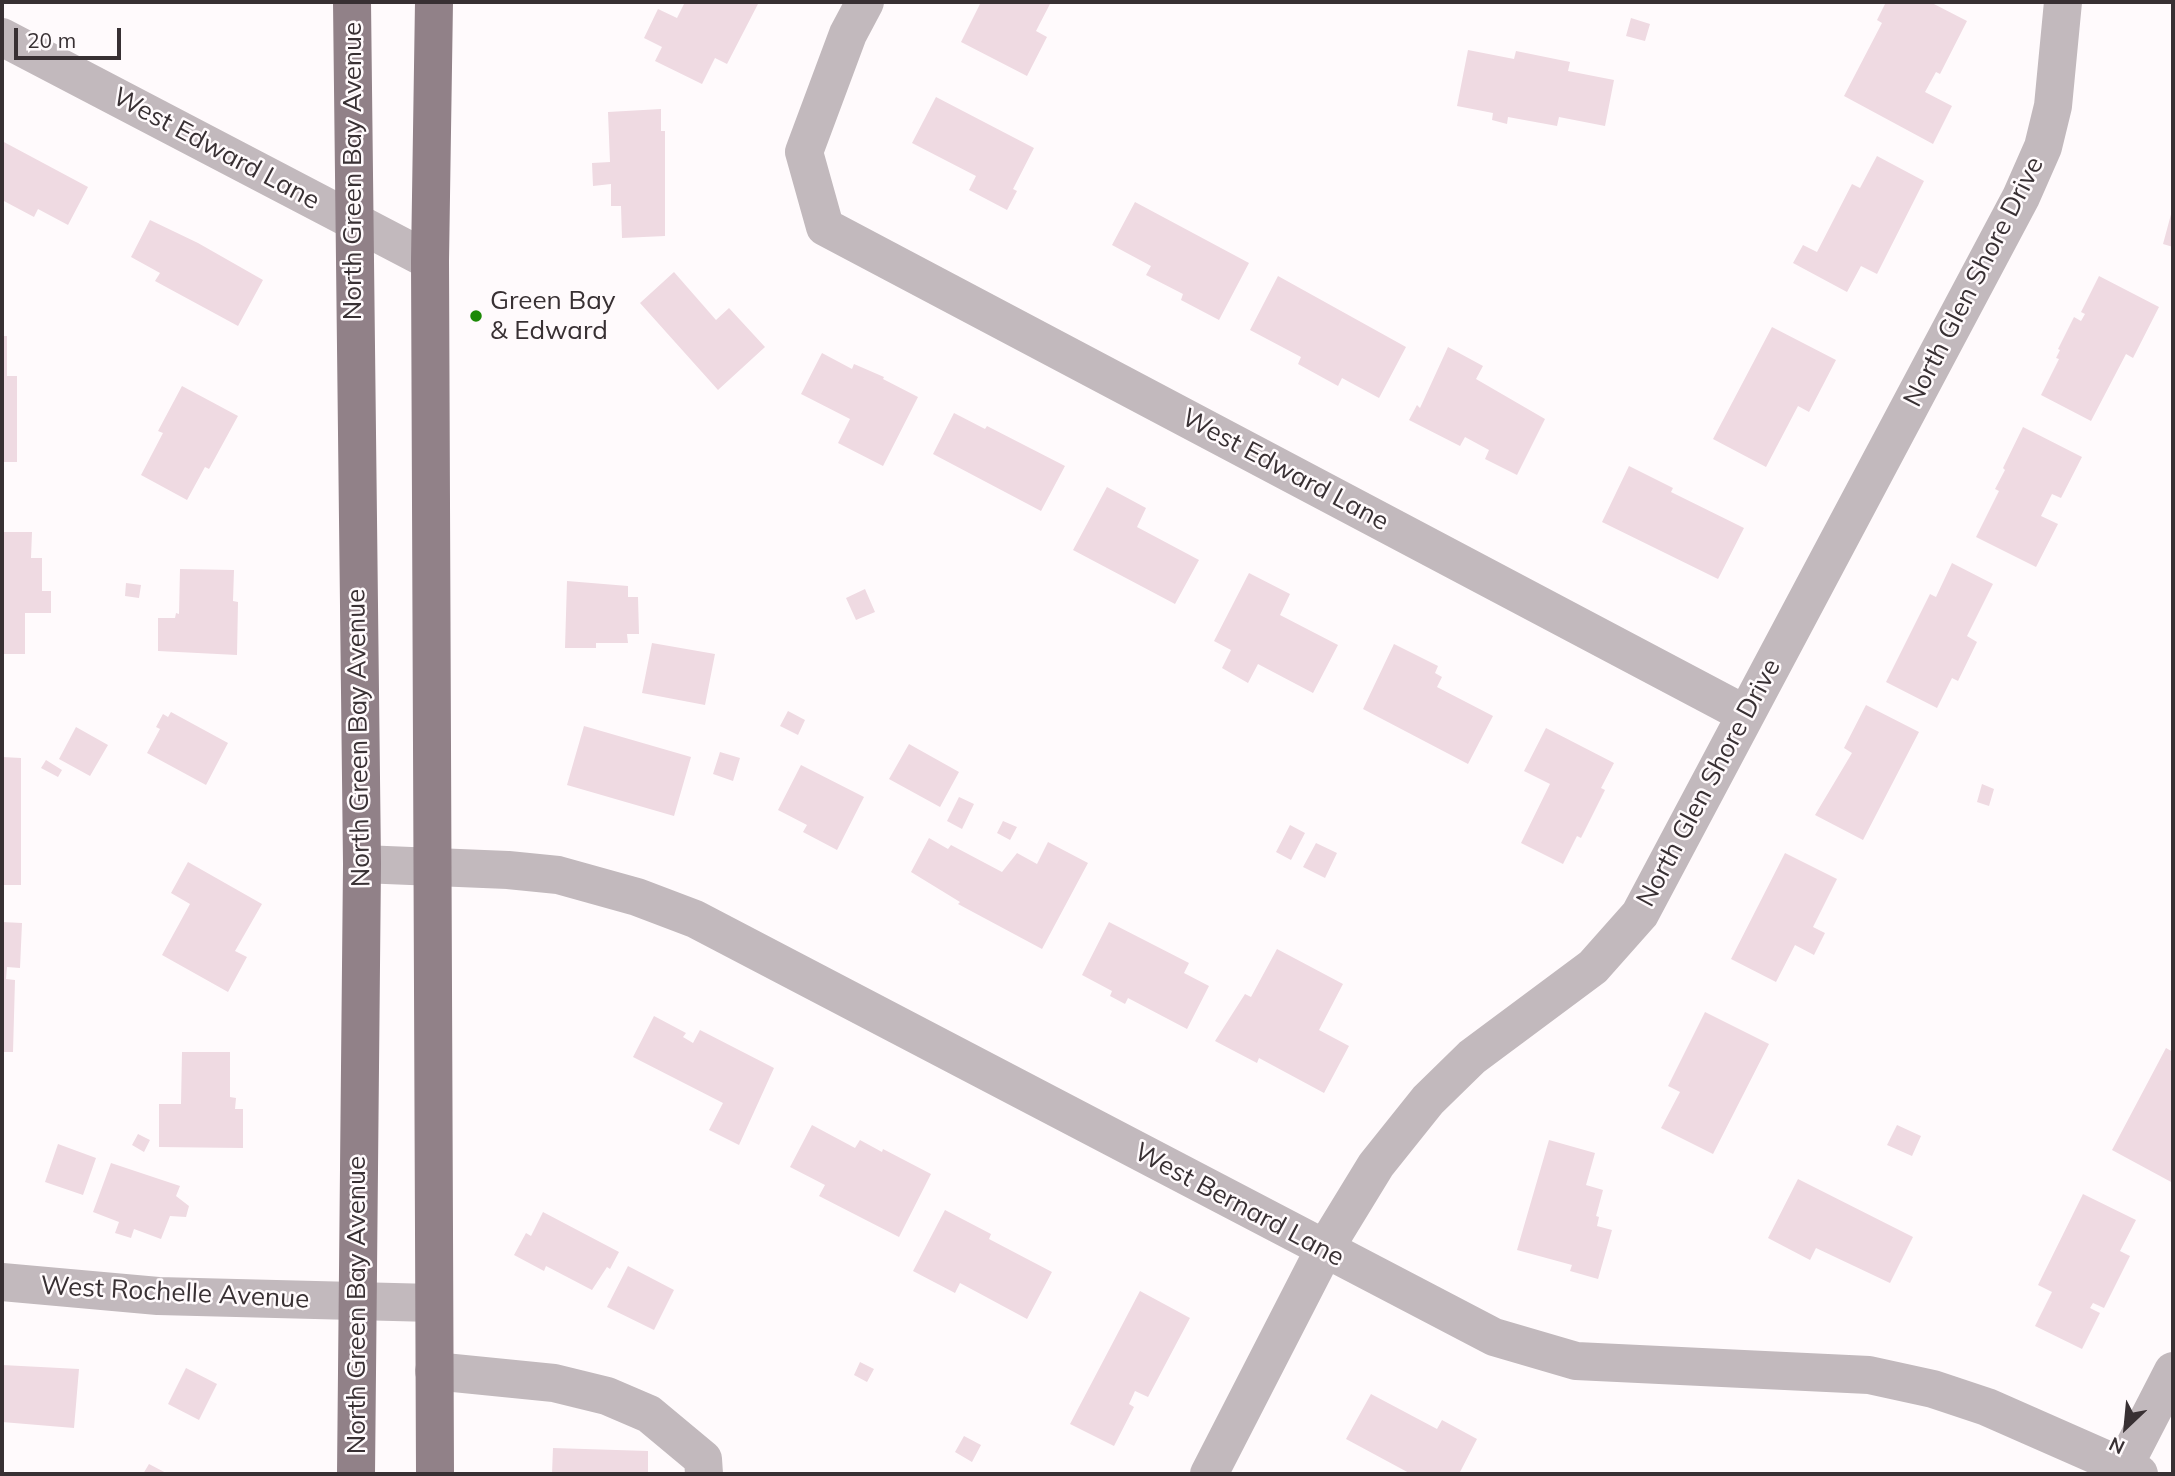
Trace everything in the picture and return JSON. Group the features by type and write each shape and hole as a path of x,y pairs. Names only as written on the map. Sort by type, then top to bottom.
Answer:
{"main road":[{"name":"North Green Bay Avenue","path":"352,2 362,864 356,1474"},
{"path":"434,2 430,261 435,1474"}],"street":[{"name":"West Edward Lane","path":"865,2 848,34 804,152 825,227 1745,714"},
{"name":"North Glen Shore Drive","path":"1209,1474 1324,1251 1376,1165 1428,1100 1472,1057 1593,967 1640,914 2021,197 2043,147 2053,106 2063,2"},
{"name":"West Edward Lane","path":"2,37 430,261"},
{"name":"West Bernard Lane","path":"362,864 558,875 637,897 695,919 1324,1251 1494,1337 1576,1361 1869,1375 1933,1389 1987,1407 2128,1472"},
{"name":"West Rochelle Avenue","path":"2,1282 158,1296 433,1303"},
{"path":"434,1371 554,1383 607,1396 649,1415 703,1459 704,1474"},
{"path":"2128,1472 2173,1371"}],"building":[{"path":"685,2 759,2 727,64 715,58 702,84 655,61 662,47 644,38 658,9 677,18"},
{"path":"981,2 1051,2 1036,31 1047,37 1027,76 961,42"},
{"path":"1886,2 1930,2 1967,21 1940,74 1936,72 1925,92 1952,106 1933,144 1844,96 1882,23 1877,20"},
{"path":"1631,18 1650,24 1645,41 1626,36"},
{"path":"1468,50 1514,59 1516,51 1570,62 1568,71 1614,80 1605,126 1559,117 1557,126 1508,117 1507,124 1492,120 1493,113 1457,106"},
{"path":"936,97 1034,148 1013,189 1017,191 1007,210 969,190 976,176 912,143"},
{"path":"661,109 661,131 665,131 665,236 622,238 621,206 611,206 611,184 593,186 592,163 610,162 608,112"},
{"path":"2,141 88,187 68,225 38,209 34,217 2,200"},
{"path":"1877,156 1924,181 1877,274 1861,266 1847,292 1793,263 1803,245 1817,252 1852,184 1860,188"},
{"path":"1135,202 1249,263 1219,320 1181,300 1183,294 1146,275 1151,266 1112,245"},
{"path":"2173,207 2173,247 2163,244"},
{"path":"150,220 198,243 263,280 238,326 155,281 160,273 131,257"},
{"path":"674,272 716,320 729,308 765,347 718,390 640,303"},
{"path":"1278,276 1406,347 1379,398 1342,378 1338,386 1298,364 1301,357 1250,330"},
{"path":"2099,276 2159,307 2133,358 2126,354 2091,421 2041,395 2059,359 2056,358 2060,350 2058,349 2074,317 2081,321 2085,314 2081,312"},
{"path":"1772,327 1836,360 1809,412 1798,406 1766,467 1713,439"},
{"path":"2,336 7,336 7,376 17,376 17,462 2,462"},
{"path":"1448,347 1483,366 1476,379 1545,419 1517,475 1485,459 1489,450 1465,437 1460,446 1409,420 1417,405 1420,408"},
{"path":"822,353 852,369 854,364 884,377 883,379 918,397 883,466 838,443 850,419 801,394"},
{"path":"182,386 238,416 209,469 205,467 187,500 141,475 163,433 158,431"},
{"path":"954,413 985,429 987,426 1065,466 1041,511 933,454"},
{"path":"2023,427 2082,457 2061,498 2052,494 2041,516 2058,524 2036,567 1976,537 1999,491 1995,489"},
{"path":"1629,466 1673,488 1671,492 1744,528 1718,579 1602,522"},
{"path":"1107,487 1146,508 1137,527 1199,560 1175,604 1073,550"},
{"path":"2,532 32,532 31,558 42,558 42,591 51,591 51,613 25,613 25,654 2,654"},
{"path":"1952,563 1993,584 1967,636 1977,642 1958,681 1952,678 1937,708 1886,682 1930,594 1936,597"},
{"path":"180,569 234,570 233,601 238,602 237,655 158,651 158,618 175,618 176,613 179,614"},
{"path":"1249,573 1290,594 1280,615 1338,645 1313,693 1258,664 1248,683 1222,668 1231,650 1214,641"},
{"path":"567,581 628,586 628,597 638,597 639,634 627,634 628,643 596,643 596,648 565,648"},
{"path":"126,583 141,585 139,598 125,596"},
{"path":"865,589 875,612 856,620 846,598"},
{"path":"652,643 715,654 705,705 642,693"},
{"path":"1394,644 1438,666 1435,673 1442,677 1437,687 1493,716 1468,764 1363,709"},
{"path":"1866,705 1919,732 1863,840 1815,815 1852,753 1844,748"},
{"path":"788,711 805,720 798,735 780,726"},
{"path":"171,712 228,743 206,785 147,753 160,729 156,727 163,714 168,717"},
{"path":"584,726 691,757 674,816 567,785"},
{"path":"76,727 108,745 90,776 59,759"},
{"path":"1546,728 1614,763 1601,788 1605,790 1581,838 1577,836 1563,864 1521,843 1550,784 1524,771"},
{"path":"909,744 959,772 940,807 889,779"},
{"path":"720,752 740,758 733,781 713,774"},
{"path":"2,757 21,758 21,885 2,885"},
{"path":"46,760 62,770 58,777 41,768"},
{"path":"801,765 864,797 837,850 803,832 807,825 778,810"},
{"path":"1982,784 1994,789 1989,806 1977,802"},
{"path":"959,797 974,804 962,829 947,821"},
{"path":"1003,821 1017,827 1010,840 997,833"},
{"path":"1290,825 1305,833 1291,860 1276,852"},
{"path":"929,838 948,849 951,845 1002,872 1017,853 1037,864 1048,842 1088,863 1042,949 958,904 960,902 911,872"},
{"path":"1316,843 1337,853 1325,878 1303,867"},
{"path":"1785,853 1837,879 1813,927 1825,933 1814,955 1795,945 1776,982 1731,959"},
{"path":"188,862 262,904 235,951 247,957 228,992 162,955 190,904 171,893"},
{"path":"2,922 22,923 20,968 7,967 6,979 15,980 13,1052 2,1052"},
{"path":"1109,922 1189,963 1184,973 1209,986 1187,1029 1128,998 1125,1004 1110,996 1112,991 1082,975"},
{"path":"1277,949 1343,984 1319,1030 1349,1046 1324,1093 1259,1058 1257,1063 1215,1041 1245,994 1251,997"},
{"path":"1705,1012 1769,1044 1713,1154 1661,1128 1680,1092 1668,1086"},
{"path":"654,1016 686,1033 683,1037 693,1043 700,1030 774,1068 739,1145 709,1130 723,1103 633,1057"},
{"path":"2166,1048 2173,1052 2173,1183 2112,1150"},
{"path":"182,1052 230,1052 230,1097 236,1098 235,1109 243,1109 243,1148 159,1147 159,1104 181,1104"},
{"path":"812,1125 855,1148 860,1140 931,1174 899,1237 819,1196 825,1185 790,1167"},
{"path":"1897,1125 1921,1136 1912,1156 1887,1145"},
{"path":"138,1134 150,1140 144,1152 132,1145"},
{"path":"1549,1140 1595,1153 1586,1185 1603,1190 1596,1216 1599,1217 1597,1226 1612,1230 1598,1279 1570,1271 1572,1265 1517,1250"},
{"path":"58,1144 96,1158 83,1195 45,1182"},
{"path":"111,1163 180,1186 176,1196 189,1206 186,1217 170,1216 161,1239 134,1229 131,1238 115,1233 119,1222 93,1212"},
{"path":"1798,1179 1913,1237 1890,1283 1816,1248 1810,1260 1768,1238"},
{"path":"2083,1194 2136,1220 2120,1251 2130,1256 2104,1308 2093,1303 2090,1308 2100,1313 2082,1349 2035,1326 2052,1292 2038,1285"},
{"path":"945,1210 991,1234 989,1239 1052,1272 1027,1319 960,1283 955,1293 913,1271"},
{"path":"543,1212 619,1252 610,1269 607,1267 592,1290 546,1266 544,1271 514,1255 526,1233 531,1236"},
{"path":"628,1266 674,1290 654,1330 607,1307"},
{"path":"1140,1291 1190,1318 1148,1397 1135,1391 1129,1404 1134,1407 1114,1446 1070,1424"},
{"path":"860,1362 874,1369 867,1382 854,1375"},
{"path":"2,1365 79,1369 74,1428 2,1422"},
{"path":"186,1368 217,1384 199,1420 168,1404"},
{"path":"1371,1394 1437,1429 1442,1420 1477,1439 1459,1474 1411,1474 1346,1439"},
{"path":"964,1436 981,1445 972,1462 955,1452"},
{"path":"553,1448 648,1451 648,1474 552,1474"},
{"path":"149,1464 168,1474 143,1474"}],"place":[{"name":"Green Bay & Edward","path":"476,316"}]}
